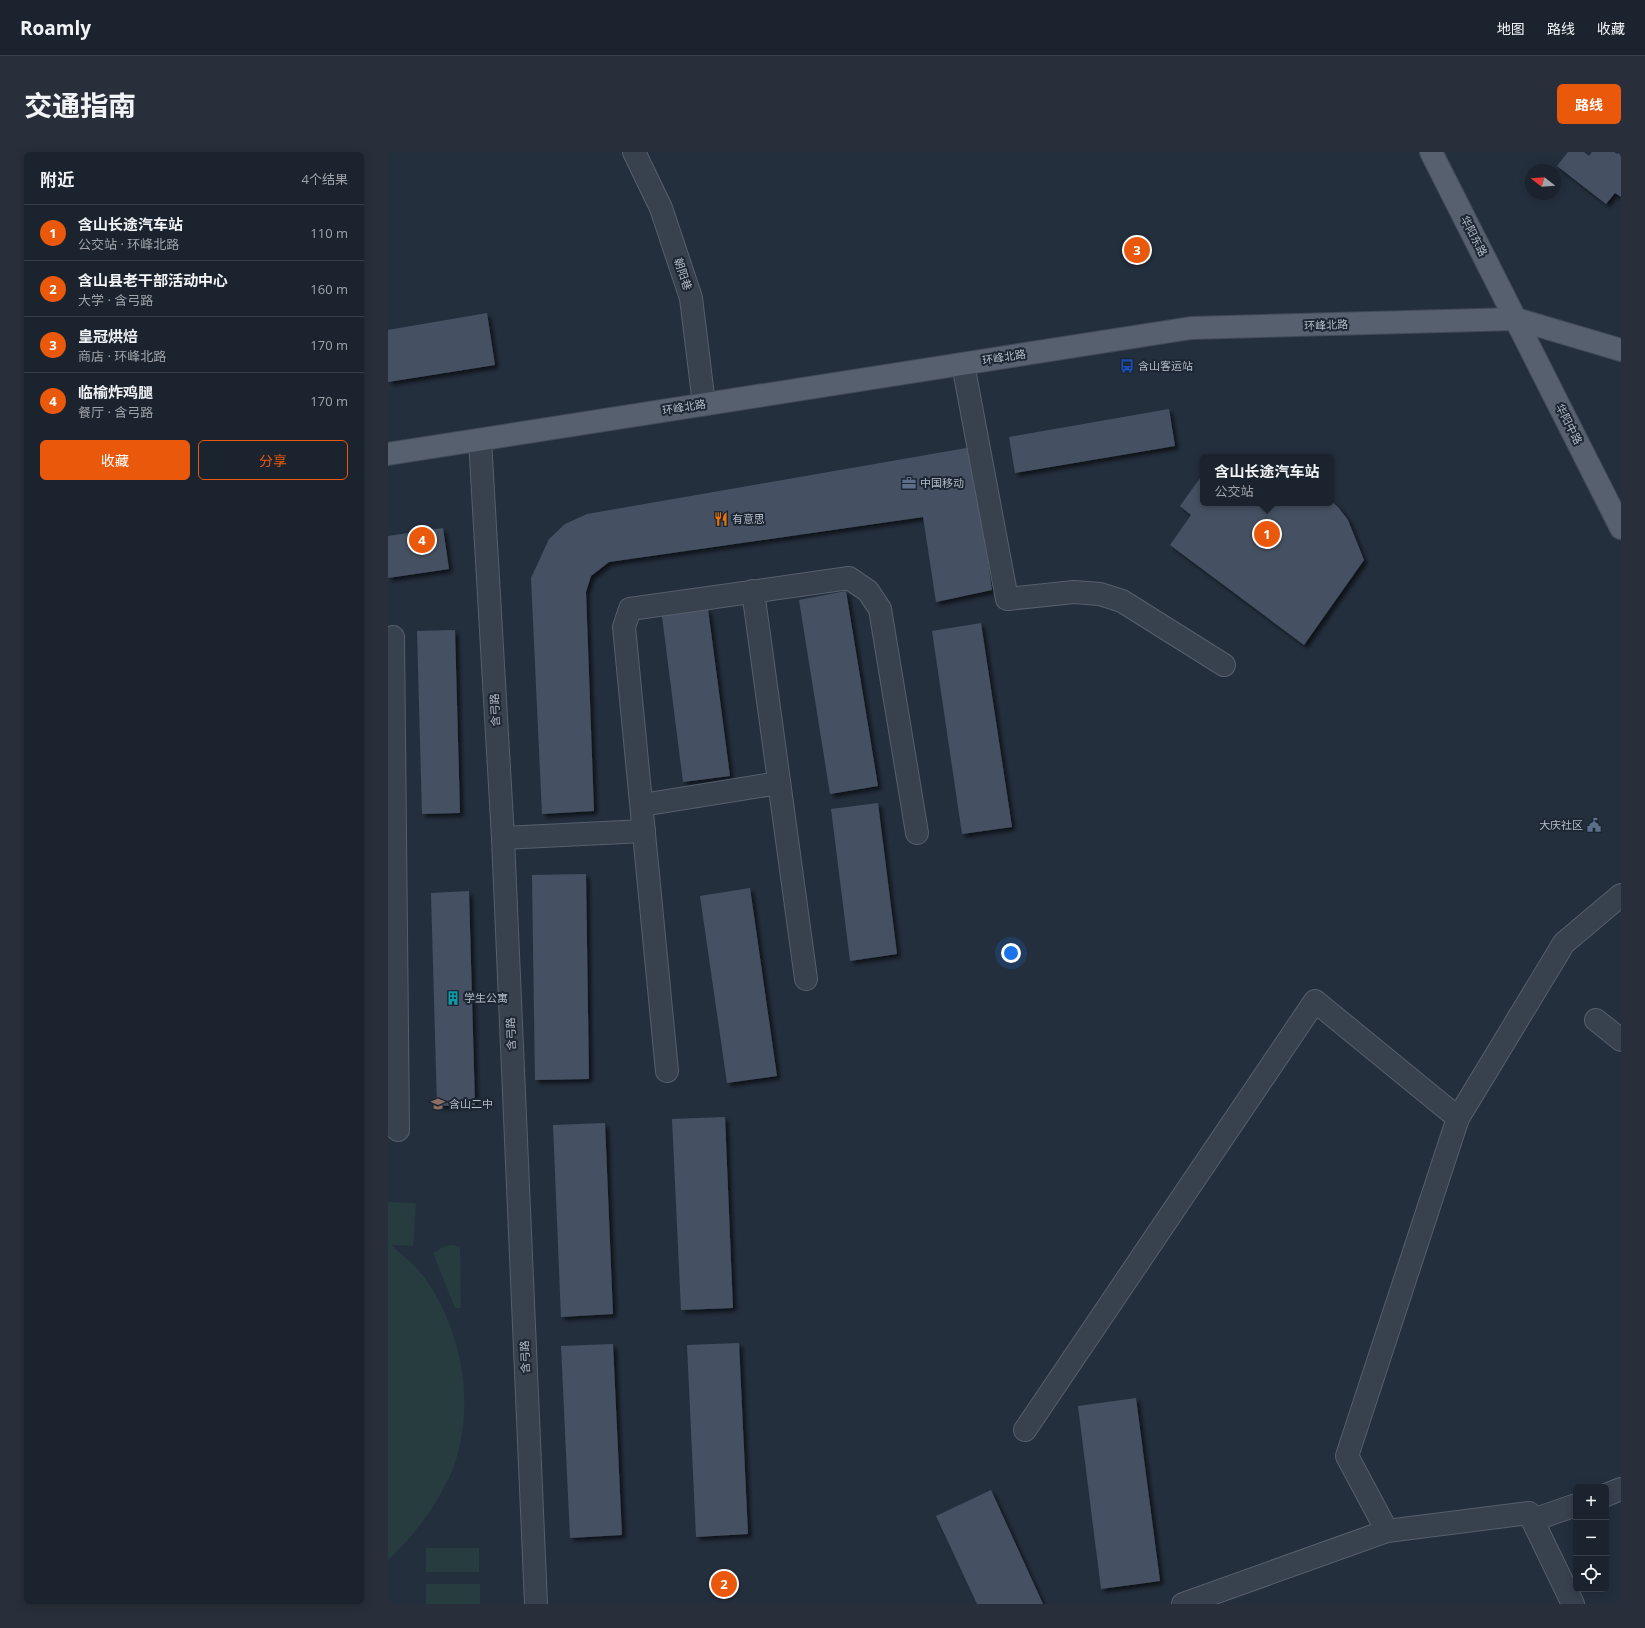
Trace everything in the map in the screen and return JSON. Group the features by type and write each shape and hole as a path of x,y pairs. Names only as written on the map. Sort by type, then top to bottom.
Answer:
{"main road":[{"name":"华阳东路","path":"1431,152 1516,319"},
{"name":"环峰北路","path":"388,454 1191,328 1516,319 1621,350"},
{"name":"华阳中路","path":"1516,319 1621,528"}],"street":[{"name":"朝阳巷","path":"634,152 661,208 691,298 704,404"},
{"path":"963,364 1007,599 1074,592 1100,594 1122,601 1224,665"},
{"name":"含弓路","path":"480,440 503,838 536,1604"},
{"path":"667,1071 624,627 630,609 850,578 868,591 880,610 917,833"},
{"path":"753,591 806,979"},
{"path":"393,637 391,808 398,1130"},
{"path":"642,805 779,783"},
{"path":"503,838 644,831"},
{"path":"1387,1531 1347,1456 1458,1118 1564,943 1621,895"},
{"path":"1025,1430 1315,1001 1458,1118"},
{"path":"1596,1020 1621,1040"},
{"path":"1609,1494 1621,1489"},
{"path":"1533,1520 1573,1506"},
{"path":"1183,1604 1387,1531 1529,1513 1573,1604"}],"green space":[{"path":"388,1202 416,1203 413,1246 391,1245 424,1277 438,1299 449,1323 457,1348 462,1374 464,1401 463,1427 458,1453 449,1478 430,1512 406,1542 388,1560"},
{"path":"452,1245 460,1247 461,1308 455,1308 433,1253 445,1246"},
{"path":"426,1548 479,1548 479,1572 426,1572"},
{"path":"426,1584 480,1584 480,1604 426,1604"}],"building":[{"path":"1568,152 1584,152 1589,156 1592,152 1614,152 1617,154 1621,152 1621,197 1615,193 1606,204 1561,169 1561,164 1559,164"},
{"path":"487,313 495,365 388,382 388,330"},
{"path":"1169,409 1175,446 1015,473 1009,437"},
{"path":"972,447 992,590 936,602 923,517 609,562 591,576 586,592 594,811 542,814 531,578 549,539 565,524 587,514"},
{"path":"1200,478 1200,506 1334,506 1334,504 1348,520 1364,560 1304,645 1170,545 1191,515 1180,506"},
{"path":"443,528 449,569 388,578 388,536"},
{"path":"846,591 878,786 830,794 799,600"},
{"path":"708,609 730,776 683,782 662,616"},
{"path":"981,623 1012,827 962,834 932,631"},
{"path":"455,630 460,813 422,814 417,631"},
{"path":"878,803 897,954 850,961 831,809"},
{"path":"586,874 589,1079 535,1080 532,875"},
{"path":"750,888 777,1076 727,1083 700,896"},
{"name":"学生公寓","path":"469,891 475,1105 437,1106 431,893"},
{"path":"725,1117 733,1308 681,1310 672,1119"},
{"path":"605,1123 613,1314 561,1317 553,1125"},
{"path":"739,1343 748,1534 696,1537 687,1345"},
{"path":"613,1344 622,1535 570,1538 561,1346"},
{"path":"1136,1398 1160,1581 1101,1589 1078,1406"},
{"path":"991,1490 1043,1604 977,1604 936,1516"}],"place":[{"name":"皇冠烘焙","path":"1137,250"},
{"name":"含山客运站","path":"1127,366"},
{"name":"中国移动","path":"909,483"},
{"name":"有意思","path":"721,519"},
{"name":"含山长途汽车站","path":"1267,534"},
{"name":"临榆炸鸡腿","path":"422,540"},
{"name":"大庆社区","path":"1594,825"},
{"name":"学生公寓","path":"453,998"},
{"name":"含山二中","path":"438,1104"},
{"name":"含山县老干部活动中心","path":"724,1584"}]}
